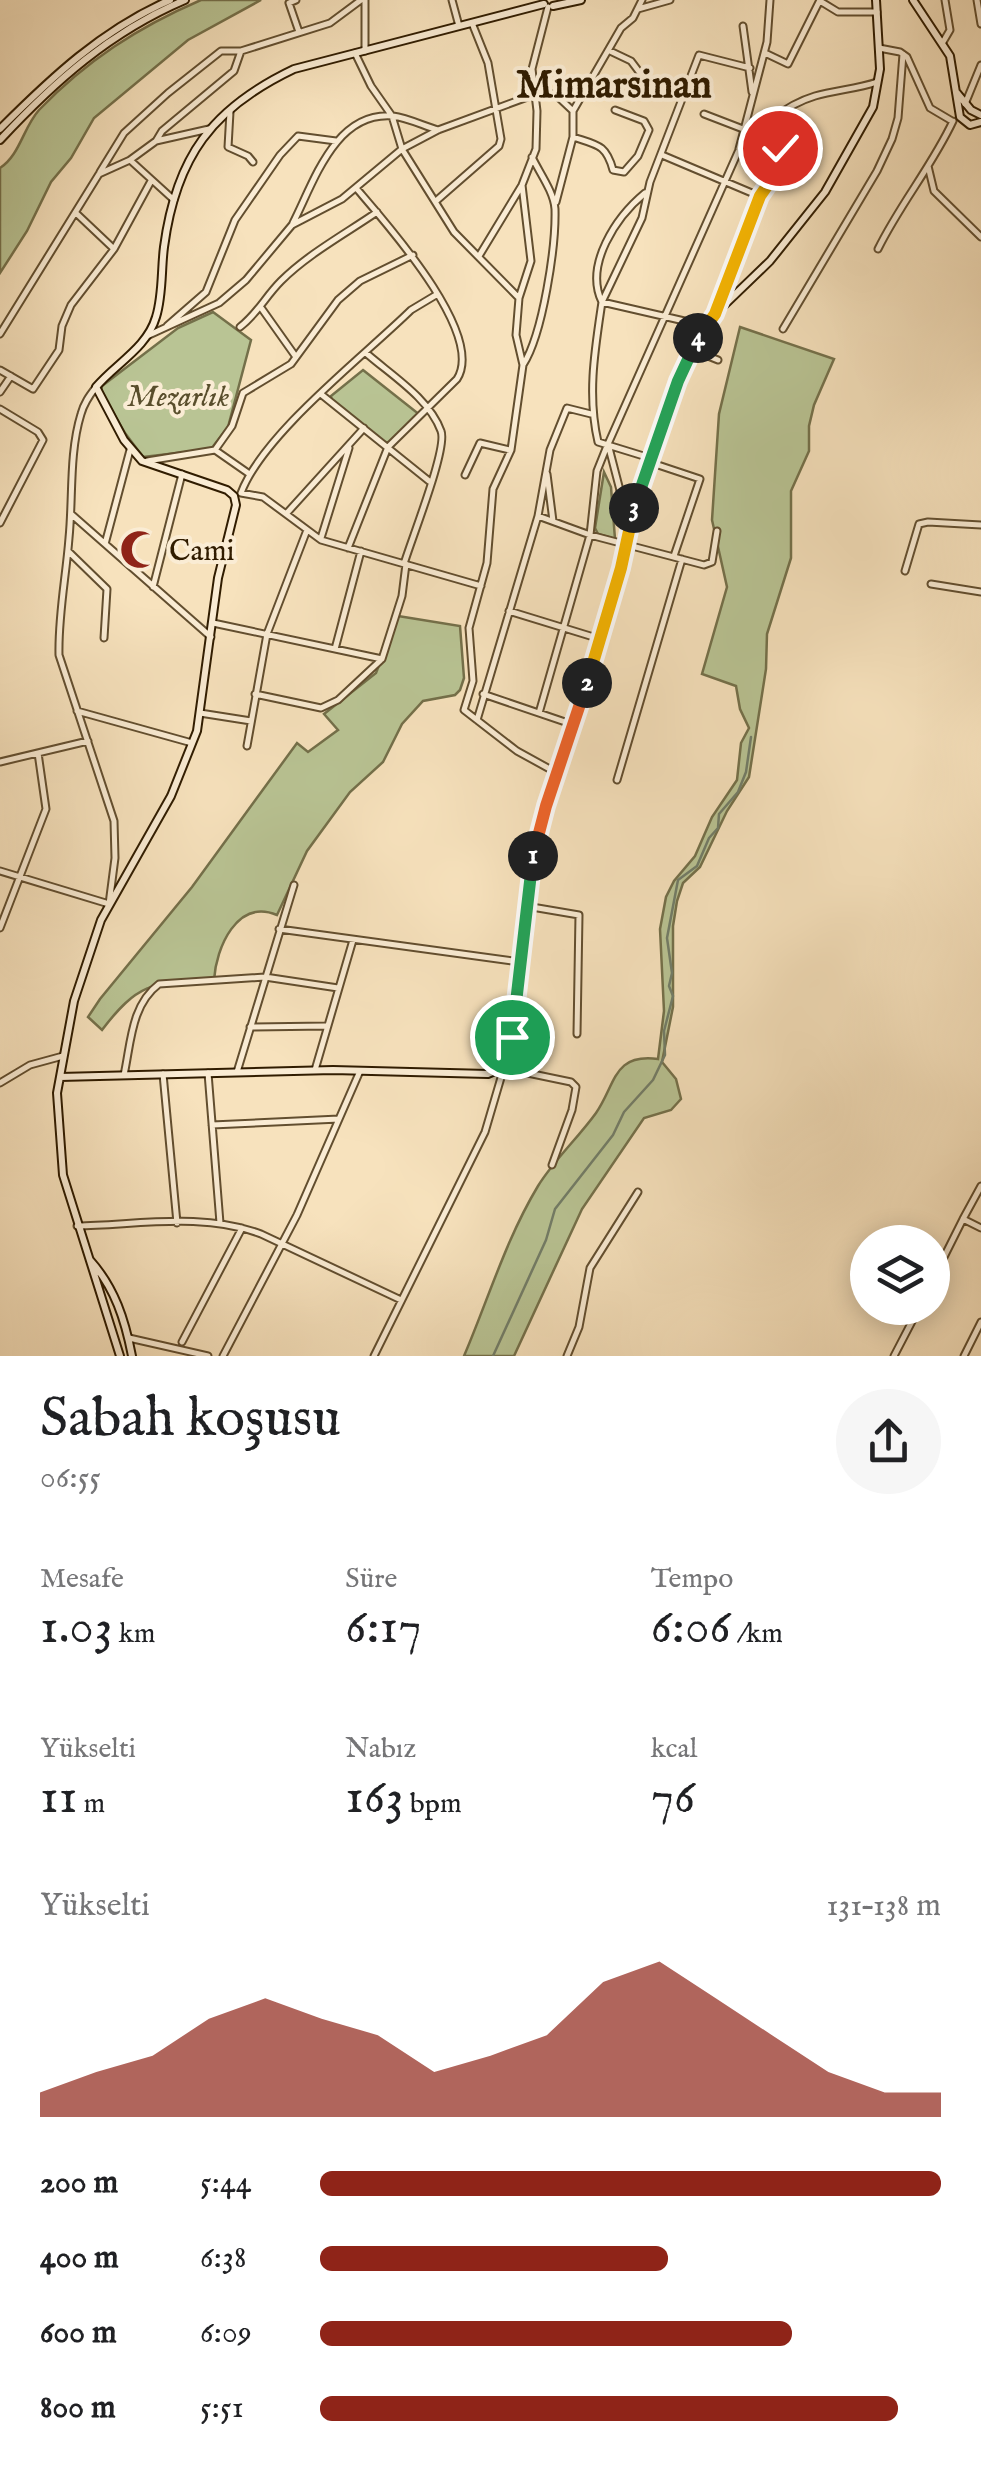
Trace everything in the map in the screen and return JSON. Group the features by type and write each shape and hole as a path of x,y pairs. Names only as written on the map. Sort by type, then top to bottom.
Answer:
{"street":[{"path":"0,129 79,54 119,26 170,0"},
{"path":"0,140 89,54 185,0"},
{"path":"296,0 289,3 299,32"},
{"path":"0,334 124,133 222,51 241,51 330,23 363,0"},
{"path":"363,0 365,51"},
{"path":"452,0 459,26"},
{"path":"110,904 114,821 59,655 58,627 80,417 86,400 147,336 156,318 174,200 192,152 230,109 258,86 294,69 547,3 581,0"},
{"path":"523,365 531,352 550,272 555,204 574,136 573,111 621,28 642,0"},
{"path":"638,9 670,0"},
{"path":"539,713 590,535 596,472 738,152 765,52 770,0"},
{"path":"765,52 788,64 820,0 838,12 877,12"},
{"path":"374,1356 485,1132 512,1037 533,853 650,460 692,350 706,326 770,261 825,192 873,107 879,48 876,0"},
{"path":"878,249 896,211 956,119 950,56 913,0"},
{"path":"944,42 950,30 945,0"},
{"path":"977,0 981,24"},
{"path":"479,256 522,184 532,158 538,111 532,69 547,3"},
{"path":"435,202 501,139 488,63 472,22"},
{"path":"743,26 753,98"},
{"path":"879,48 903,54 912,64 930,108 938,115 966,123 979,122"},
{"path":"99,174 130,160 156,140 234,72 241,51"},
{"path":"610,51 632,61 652,89 666,85 684,94"},
{"path":"355,53 392,116 402,149 454,232 519,298"},
{"path":"783,330 892,139 898,118 903,54"},
{"path":"674,556 700,479 598,442 592,414 593,358 602,302 642,218 648,191 699,55 750,68"},
{"path":"964,104 981,65"},
{"path":"738,152 791,105 877,82"},
{"path":"954,82 964,104 979,122"},
{"path":"292,225 342,200 402,149 438,130 497,110 533,92 556,95 573,111"},
{"path":"230,109 228,147 253,162"},
{"path":"574,136 602,147 614,172 624,172 638,156 649,130 644,121 615,110"},
{"path":"704,114 744,129"},
{"path":"147,336 219,303 246,280 292,225 336,142 352,127 392,116 438,130"},
{"path":"156,140 211,129"},
{"path":"163,330 206,292 236,220 280,155 298,136 336,142"},
{"path":"750,139 780,148 776,173"},
{"path":"715,314 760,196 776,173 806,151"},
{"path":"662,155 760,196"},
{"path":"532,158 555,204"},
{"path":"130,160 174,200"},
{"path":"928,165 934,191 981,237"},
{"path":"0,370 33,389 59,350 62,326 71,305 114,249 151,182"},
{"path":"522,184 531,261 519,298 516,335 523,365 511,450 493,489 487,563 469,628 474,681 464,710 517,751 557,773"},
{"path":"348,548 388,447 457,379 463,366 458,336 413,254 356,188"},
{"path":"602,302 595,269 632,204 648,191"},
{"path":"240,327 262,309 265,299 283,279 376,212"},
{"path":"77,214 114,249"},
{"path":"142,462 215,450 232,426 243,394 296,357 338,300 360,281 413,254"},
{"path":"120,1356 64,1175 57,1092 74,1001 110,904 172,796 192,743 200,712 218,578 237,495 248,474 279,435 411,310 436,295"},
{"path":"602,302 706,326"},
{"path":"262,309 296,357"},
{"path":"692,350 718,360"},
{"path":"255,694 327,707 382,659 402,596 405,564 442,455 443,434 428,407 366,354"},
{"path":"0,392 11,376"},
{"path":"96,387 130,450 142,462 237,495 256,494 321,540 481,586"},
{"path":"322,395 430,482"},
{"path":"476,720 538,516 550,450 567,408 592,414"},
{"path":"0,409 38,432 43,440 0,522"},
{"path":"286,514 364,428"},
{"path":"465,475 480,443 511,450"},
{"path":"608,444 629,525"},
{"path":"321,540 350,446"},
{"path":"104,544 130,450"},
{"path":"215,450 248,474"},
{"path":"547,468 553,521"},
{"path":"153,587 182,474"},
{"path":"71,514 211,637"},
{"path":"538,516 590,535 710,564 717,531"},
{"path":"906,571 919,524 981,525"},
{"path":"247,746 267,634 307,530"},
{"path":"68,551 107,589 104,638"},
{"path":"335,649 361,552"},
{"path":"618,780 682,559"},
{"path":"931,584 981,592"},
{"path":"509,611 600,638"},
{"path":"213,623 382,659"},
{"path":"484,694 574,725"},
{"path":"77,711 192,743"},
{"path":"200,712 252,721"},
{"path":"0,762 88,741"},
{"path":"0,928 46,809 38,753"},
{"path":"0,870 110,904"},
{"path":"237,1072 294,886"},
{"path":"526,906 579,914 577,1034"},
{"path":"279,928 520,962"},
{"path":"315,1070 353,940"},
{"path":"124,1075 136,1014 145,994 159,984 265,977 338,988"},
{"path":"250,1028 326,1026"},
{"path":"0,1083 30,1065 64,1056"},
{"path":"60,1077 315,1070 488,1074 505,1065"},
{"path":"505,1065 518,1072 570,1082 576,1087 552,1166"},
{"path":"223,1356 283,1244 360,1070"},
{"path":"208,1073 220,1223"},
{"path":"163,1074 176,1223"},
{"path":"212,1124 340,1118"},
{"path":"950,1245 981,1186"},
{"path":"567,1356 579,1327 590,1268 638,1192"},
{"path":"963,1219 981,1228"},
{"path":"77,1226 220,1223 242,1228 401,1300"},
{"path":"182,1342 242,1228"},
{"path":"89,1260 112,1290 132,1356"},
{"path":"964,1356 981,1322"},
{"path":"894,1356 910,1325"},
{"path":"129,1338 208,1356"}],"green space":[{"path":"201,0 261,0 188,40 94,118 71,158 51,182 27,231 0,273 0,168 12,156 39,110 114,47"},
{"name":"Mezarlık","path":"213,312 251,340 228,427 211,449 143,457 125,433 101,391 102,386 178,328"},
{"path":"740,327 834,359 814,405 809,451 791,491 791,558 767,634 766,669 749,777 727,811 700,867 683,883 677,901 673,926 673,1007 662,1062 676,1079 681,1099 671,1110 644,1118 582,1209 514,1356 464,1356 507,1248 538,1186 596,1113 624,1066 643,1058 658,1059 664,1011 660,929 666,897 695,856 712,817 737,780 741,743 749,728 736,686 702,674 727,587 712,520 719,414"},
{"path":"363,370 420,415 387,445 332,404 331,396"},
{"path":"604,472 611,487 615,539 598,534 595,528"},
{"path":"398,616 460,626 464,678 460,690 455,695 423,701 402,724 383,762 350,792 307,851 277,915 251,913 231,929 219,954 214,980 150,987 127,1002 102,1030 88,1017 100,999 192,887 297,743 308,752 338,730 324,714 376,673"}],"waterway":[{"path":"493,1356 546,1240 555,1209 613,1135 624,1112 653,1080 665,1055 664,1031 673,996 667,938 678,880 697,866 709,838 718,828 719,814 738,792 746,772 751,737"}],"place":[{"name":"Cami","path":"139,550"}],"district":[{"name":"Mimarsinan","path":"614,83"}],"route":[{"path":"512,1037 533,853 621,568 641,482 678,381 698,337 715,314 760,196 776,173 780,148"}]}
